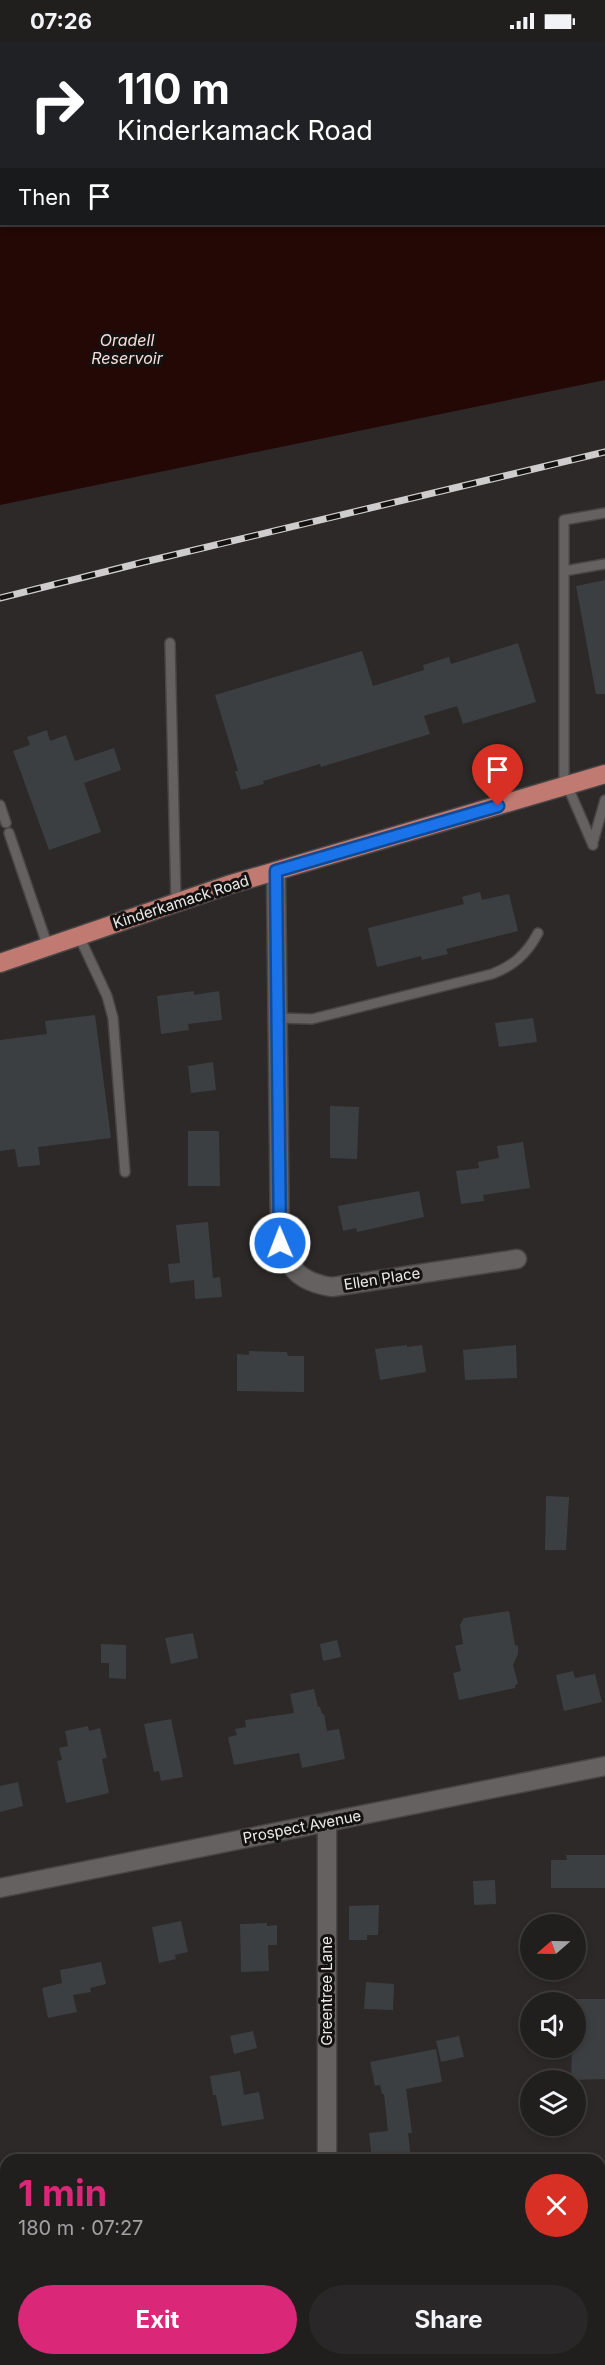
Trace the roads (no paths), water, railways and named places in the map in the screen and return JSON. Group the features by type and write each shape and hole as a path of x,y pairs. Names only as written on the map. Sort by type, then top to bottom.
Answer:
{"main road":[{"name":"Kinderkamack Road","path":"0,963 276,871 605,774"}],"street":[{"name":"Ellen Place","path":"276,871 280,1243 287,1261 299,1275 315,1284 332,1287 517,1259"},
{"name":"Prospect Avenue","path":"0,1888 605,1766"},
{"name":"Greentree Lane","path":"327,1822 327,2154"}],"lane":[{"path":"605,513 564,520 566,786 593,845 605,800"},
{"path":"564,571 605,564"},
{"path":"170,643 176,903"},
{"path":"0,805 6,823"},
{"path":"9,833 48,947"},
{"path":"278,1018 312,1019 492,975 508,968 527,952 538,933"},
{"path":"79,936 107,996 113,1018 125,1172"}],"water":[{"name":"Oradell Reservoir","path":"0,225 605,225 605,380 0,505"}],"railway":[{"path":"0,598 605,452"}]}
